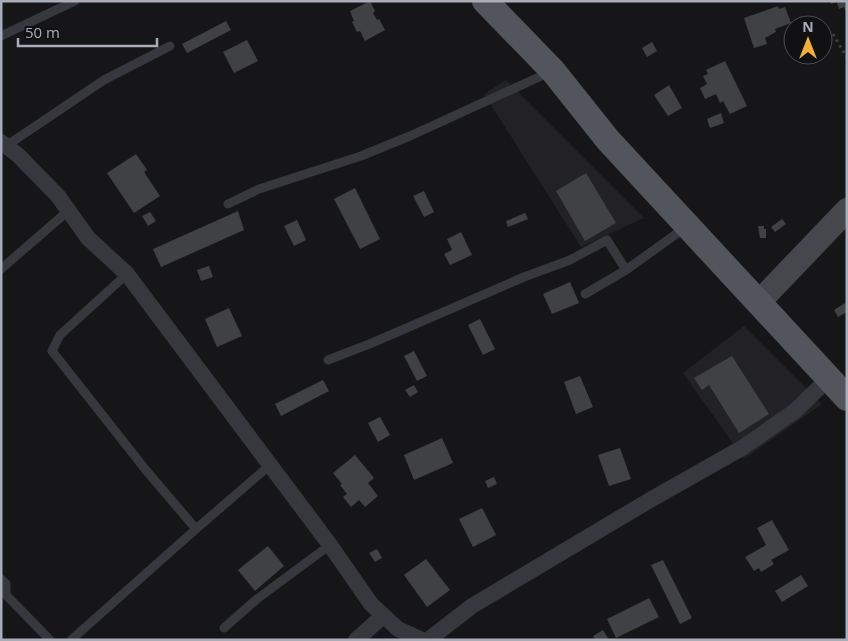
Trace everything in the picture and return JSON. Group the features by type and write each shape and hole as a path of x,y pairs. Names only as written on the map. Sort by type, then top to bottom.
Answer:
{"main road":[{"path":"485,1 553,71 608,140 842,392"},
{"path":"759,302 847,210"}],"street":[{"path":"4,144 18,155 58,196 88,238 127,274 372,604 398,629 422,640"},
{"path":"428,640 480,601 642,504 742,448 795,411 842,392"},
{"path":"356,640 384,616"}],"lane":[{"path":"1,36 75,1"},
{"path":"4,144 104,80 170,46"},
{"path":"228,204 259,189 360,156 410,136 553,71"},
{"path":"1,269 68,211"},
{"path":"586,294 626,270 688,226"},
{"path":"328,360 372,343 524,277 570,260 607,240 626,270"},
{"path":"127,274 60,335 52,351 145,469 196,529"},
{"path":"71,640 270,465"},
{"path":"224,628 257,599 330,545"},
{"path":"1,579 6,584 6,595 50,640"}],"path":[{"path":"833,34 847,58"}],"shaded area":[{"path":"506,80 644,218 581,247 484,94"},
{"path":"744,326 822,404 744,459 683,373"}],"building":[{"path":"370,1 375,11 373,13 385,30 365,41 360,31 357,32 352,22 354,21 350,11"},
{"path":"830,1 847,1 847,15 844,7 839,9 837,2 831,4"},
{"path":"778,6 779,9 785,7 788,15 783,15 783,26 775,29 776,32 765,38 767,44 754,48 744,18"},
{"path":"226,21 231,30 187,53 182,44"},
{"path":"247,40 258,61 234,73 223,52"},
{"path":"652,42 657,51 647,57 642,48"},
{"path":"725,61 747,106 730,114 723,101 720,103 716,94 705,99 700,88 707,84 703,76 708,74 706,70"},
{"path":"669,85 682,108 668,116 654,95"},
{"path":"721,113 724,123 710,128 707,119"},
{"path":"136,154 147,170 144,172 160,196 134,213 107,173"},
{"path":"586,173 616,223 585,241 556,191"},
{"path":"355,188 380,239 360,249 334,199"},
{"path":"424,191 434,212 424,217 413,196"},
{"path":"238,211 244,230 161,267 153,249"},
{"path":"150,212 156,221 148,226 142,216"},
{"path":"525,213 528,219 508,227 506,221"},
{"path":"782,219 786,224 775,232 771,227"},
{"path":"297,220 306,240 294,246 284,226"},
{"path":"758,226 764,226 764,229 766,229 766,238 760,238"},
{"path":"461,232 472,255 450,265 444,254 452,250 447,239"},
{"path":"209,266 213,277 201,281 197,270"},
{"path":"570,282 579,303 552,314 543,294"},
{"path":"845,303 847,312 838,317 834,310"},
{"path":"229,308 242,336 217,347 205,319"},
{"path":"480,319 495,349 483,355 468,325"},
{"path":"414,351 427,376 417,381 404,356"},
{"path":"732,356 769,414 739,433 709,385 702,390 694,378"},
{"path":"580,376 593,407 576,414 564,382"},
{"path":"323,380 329,391 281,416 275,404"},
{"path":"414,385 418,392 410,397 405,390"},
{"path":"380,417 390,435 378,442 368,423"},
{"path":"442,438 453,463 414,480 404,455"},
{"path":"620,448 631,479 609,486 598,455"},
{"path":"355,455 374,478 368,483 378,496 365,507 359,500 351,507 343,497 347,494 340,485 342,484 333,473"},
{"path":"494,477 497,484 488,488 485,481"},
{"path":"482,508 496,535 473,547 459,519"},
{"path":"772,520 789,550 771,560 774,564 761,572 759,568 754,571 745,557 766,545 757,528"},
{"path":"268,546 284,566 255,591 238,570"},
{"path":"377,549 382,558 375,562 369,553"},
{"path":"426,559 450,590 427,607 404,575"},
{"path":"663,560 692,618 680,624 651,565"},
{"path":"801,575 808,586 782,602 775,591"},
{"path":"649,598 659,617 616,638 607,619"},
{"path":"603,630 609,640 595,640 593,636"}]}
